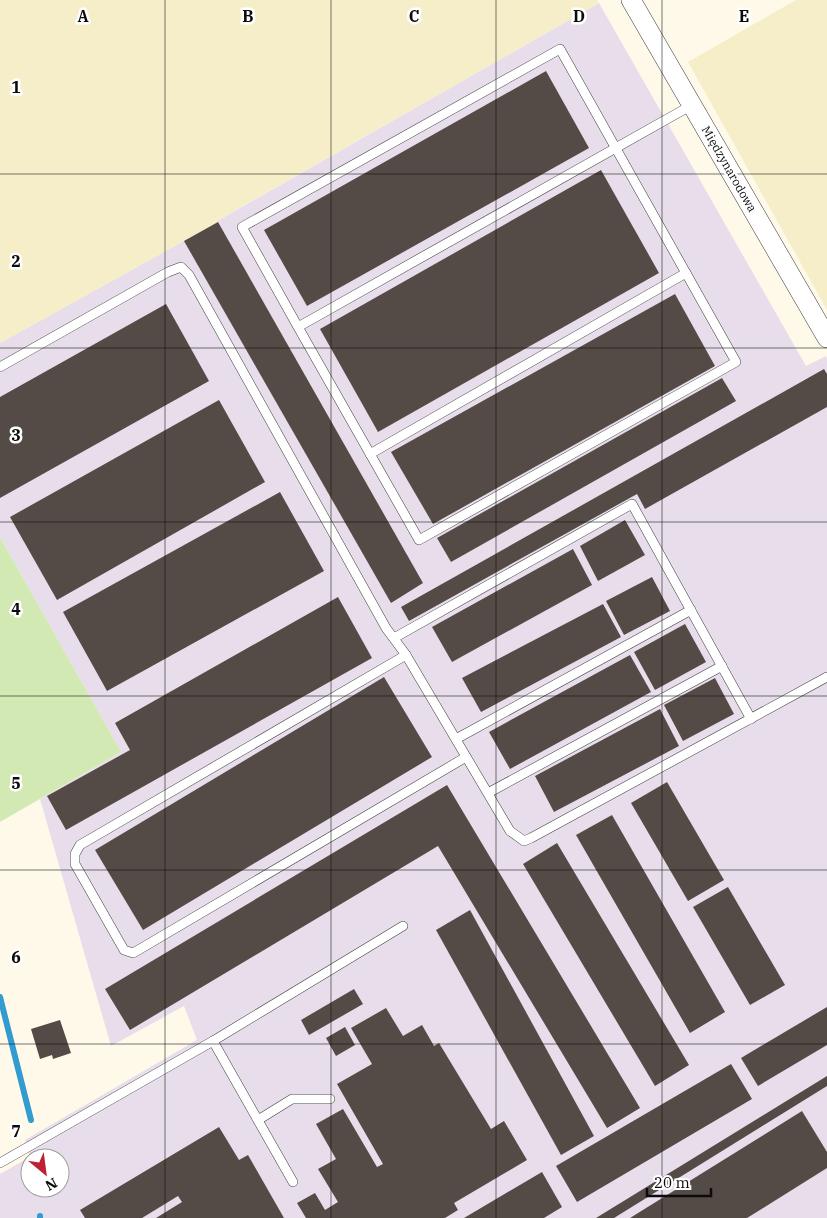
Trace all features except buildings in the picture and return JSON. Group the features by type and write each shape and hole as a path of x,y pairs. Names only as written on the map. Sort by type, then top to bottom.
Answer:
{"street":[{"name":"Międzynarodowa","path":"632,0 827,338"}],"lane":[{"path":"560,49 616,148 736,362 419,540 242,227 560,49"},
{"path":"298,327 692,105"},
{"path":"0,367 168,272 181,267 189,275 381,619 406,655 510,831 524,841 827,677"},
{"path":"370,454 686,272"},
{"path":"394,638 632,504 751,719"},
{"path":"456,739 691,610"},
{"path":"406,655 80,845 75,854 75,864 124,950 132,953 140,950 466,757"},
{"path":"488,793 722,666"},
{"path":"0,1163 213,1041 403,926"},
{"path":"213,1041 293,1182"},
{"path":"258,1120 292,1099 330,1099"}],"shaded area":[{"path":"0,0 597,0 599,3 218,220 218,222 0,343"},
{"path":"796,0 827,0 827,310 688,62"},
{"path":"599,3 806,366 826,356 827,1218 0,1218 0,1174 20,1163 20,1198 70,1198 70,1148 27,1148 25,1140 197,1040 184,1006 111,1046 40,799 121,752 0,537 0,343 218,222"}],"green space":[{"path":"0,537 121,752 0,822"}],"waterway":[{"path":"0,997 31,1120"}]}
